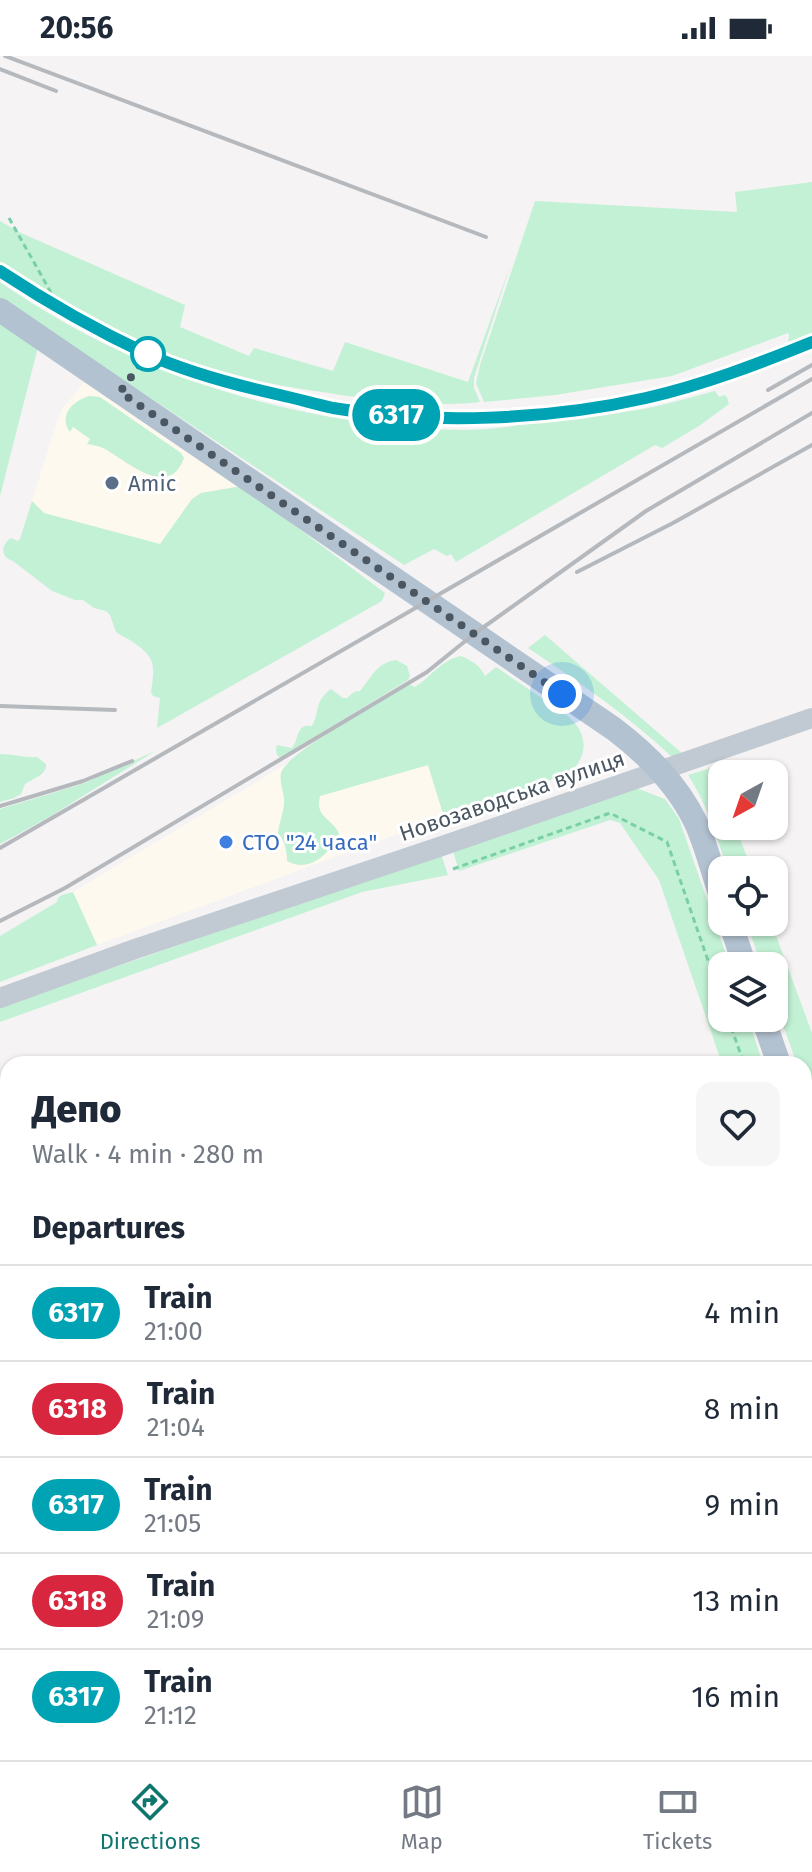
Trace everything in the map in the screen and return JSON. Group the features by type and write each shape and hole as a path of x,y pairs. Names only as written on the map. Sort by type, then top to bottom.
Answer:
{"main road":[{"path":"0,310 640,749 680,795 696,823 708,858"},
{"path":"768,1032 776,1056"}],"street":[{"name":"Новозаводська вулиця","path":"0,998 812,718"}],"path":[{"path":"9,218 54,298 83,316 152,349 227,376"},
{"path":"453,869 610,813 667,842 708,961"},
{"path":"733,1032 741,1056"}],"shaded area":[{"path":"86,380 241,486 201,493 192,499 160,544 44,513 32,501 56,424 62,409"},
{"path":"293,760 316,797 428,765 444,817 97,945 73,892"}],"green space":[{"path":"812,182 812,335 804,343 792,348 788,345 788,333 672,376 555,395 484,402 476,383 480,365 535,201 737,212 735,192"},
{"path":"0,221 185,305 180,327 249,356 254,348 333,371 345,342 468,382 510,266 474,378 474,388 480,402 410,403 341,395 242,378 168,354 81,312 0,262"},
{"path":"0,282 106,344 162,369 280,407 341,419 402,427 474,430 644,409 715,391 719,397 727,397 729,404 662,448 655,445 456,562 451,554 447,556 434,549 404,565 0,299"},
{"path":"0,321 38,347 0,496"},
{"path":"89,396 100,397 181,453 184,458 177,470 169,476 148,474 105,449 87,444 90,439 73,427 70,432 66,420 69,410"},
{"path":"242,486 385,593 382,601 157,728 160,698 151,692 153,669 146,653 116,632 106,611 52,591 6,557 4,548 11,538 20,539 32,501 44,513 160,544 192,499 201,493"},
{"path":"545,635 684,755 673,758 621,714 528,648"},
{"path":"461,656 481,669 485,676 496,667 568,716 579,730 584,744 576,766 570,773 444,817 428,765 320,796 321,813 339,833 331,848 311,863 303,865 287,861 285,846 278,834 284,804 281,773 287,764 337,727 406,686 415,687 442,665"},
{"path":"396,660 407,666 408,680 279,757 277,745 292,748 301,729 312,726 319,703 331,689 347,698 360,691 379,667"},
{"path":"155,751 0,844 0,809 82,784"},
{"path":"0,754 37,757 46,764 46,768 25,784 21,794 0,802"},
{"path":"708,769 708,814 695,786 688,775"},
{"path":"636,788 665,799 679,819 708,903 708,936 720,936 725,952 708,952 708,1023 659,880 620,823 610,820 459,871 453,851"},
{"path":"718,840 740,840 747,856 723,856"},
{"path":"441,854 448,875 362,892 0,1022 0,1007"},
{"path":"73,892 97,945 0,982 0,936 57,902 62,895"},
{"path":"751,936 776,936 782,952 757,952"},
{"path":"788,968 812,1033 812,1056 794,1056 786,1032 788,1032"},
{"path":"711,1032 753,1032 760,1056 719,1056"}],"railway":[{"path":"5,56 486,237"},
{"path":"0,69 56,91"},
{"path":"0,271 54,305 128,345 196,373 333,408 410,417 490,418 609,405 667,393 709,380 812,342"},
{"path":"768,390 812,365"},
{"path":"0,848 812,379"},
{"path":"0,921 65,888 427,672 474,634 646,511 812,413"},
{"path":"577,572 673,523 812,445"},
{"path":"0,706 115,710"},
{"path":"0,806 83,781 132,761"}],"train":[{"name":"6317","path":"0,271 80,320 148,354 196,372 334,408 395,415 459,418 517,416 646,398 707,381 812,342"}],"place":[{"name":"Amic","path":"112,483"},
{"name":"СТО \"24 часа\"","path":"226,842"}],"route":[{"path":"148,354 120,392 562,694"}]}
